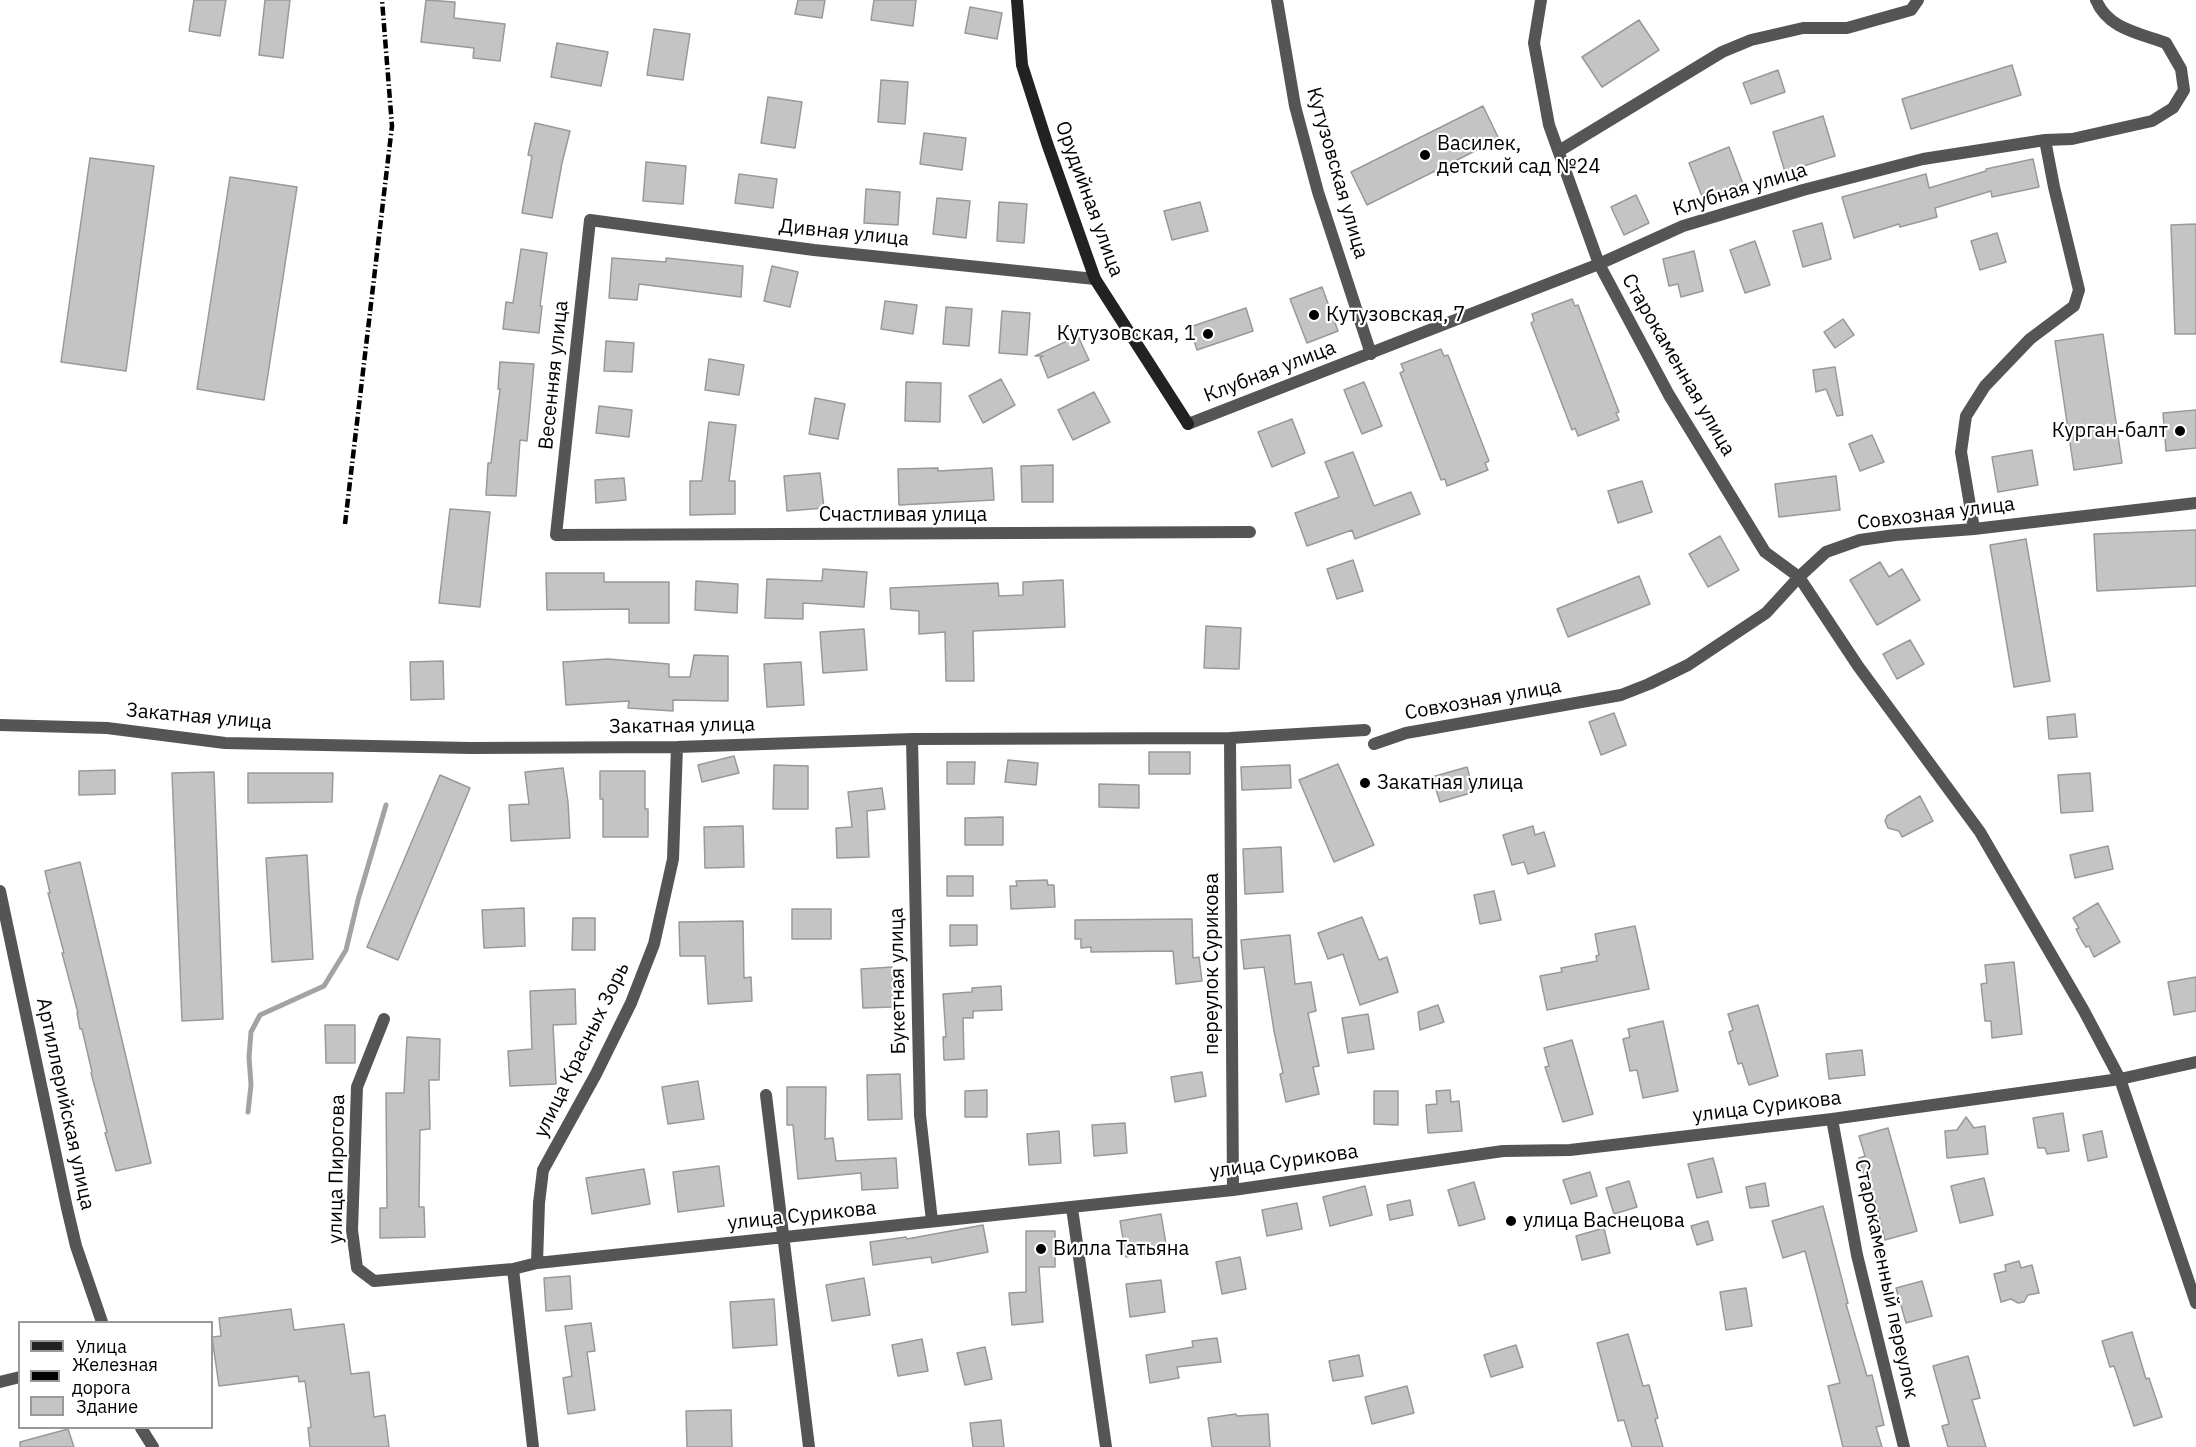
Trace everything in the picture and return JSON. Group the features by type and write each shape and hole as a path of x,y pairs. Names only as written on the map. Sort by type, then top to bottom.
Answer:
{"street":[{"name":"Орудийная улица","path":"1017,0 1022,65 1095,279 1188,424"},
{"name":"Кутузовская улица","path":"1277,0 1295,106 1318,192 1371,354"},
{"name":"Старокаменная улица","path":"1541,0 1534,43 1549,125 1599,264 1669,395 1765,552 1799,577"},
{"path":"1559,152 1722,52 1751,40 1803,28 1847,28 1870,22 1911,10 1918,0"},
{"name":"Клубная улица","path":"1188,424 1599,264 1683,226 1803,190 1923,159 2045,140 2072,140 2152,121 2173,108 2184,90 2181,69 2166,43 2119,26 2105,17 2096,0"},
{"path":"1974,529 1960,452 1966,417 1984,386 2030,339 2074,306 2079,290 2045,140"},
{"name":"Дивная улица","path":"590,220 814,250 1095,279"},
{"name":"Весенняя улица","path":"556,535 590,220"},
{"name":"Совхозная улица","path":"1374,744 1406,733 1621,695 1649,684 1688,665 1766,613 1826,552 1860,540 2196,503"},
{"name":"Счастливая улица","path":"556,535 1250,531"},
{"path":"1799,577 1858,666 1980,832 2084,1011 2120,1079 2196,1302"},
{"name":"Закатная улица","path":"0,725 107,728 225,742 416,748 677,747 912,739 1230,738 1365,730"},
{"name":"переулок Сурикова","path":"1230,738 1233,1190"},
{"name":"Букетная улица","path":"912,739 920,1115 932,1221"},
{"name":"улица Красных Зорь","path":"537,1263 539,1203 543,1170 596,1074 631,1003 654,944 673,860 677,747"},
{"name":"Артиллерийская улица","path":"0,891 67,1208 76,1246 101,1321"},
{"name":"улица Пирогова","path":"374,1281 357,1268 352,1230 355,1132 357,1087 384,1019"},
{"name":"улица Сурикова","path":"374,1281 513,1269 537,1263 1233,1190 1503,1151 1570,1150 1832,1119 2120,1079 2196,1062"},
{"path":"766,1095 808,1447"},
{"name":"Старокаменный переулок","path":"1832,1119 1857,1256 1904,1447"},
{"path":"1072,1208 1106,1447"},
{"path":"513,1269 533,1447"},
{"path":"0,1382 18,1378"},
{"path":"142,1429 153,1447"}],"building":[{"path":"194,0 226,0 220,36 189,31"},
{"path":"265,0 290,0 283,58 259,55"},
{"path":"426,0 455,2 454,18 505,24 500,61 473,58 474,48 421,42"},
{"path":"798,0 825,0 822,18 795,14"},
{"path":"874,0 916,0 913,26 871,20"},
{"path":"970,7 1002,13 997,39 965,33"},
{"path":"1639,20 1659,50 1602,87 1582,57"},
{"path":"654,29 690,34 683,80 647,75"},
{"path":"557,43 608,52 601,86 551,77"},
{"path":"2012,65 2021,95 1911,129 1902,99"},
{"path":"1778,70 1785,92 1751,104 1743,83"},
{"path":"881,80 908,82 905,124 878,122"},
{"path":"768,97 802,102 795,148 761,143"},
{"name":"Василек, детский сад №24","path":"1483,106 1499,139 1367,205 1351,172"},
{"path":"1823,116 1835,156 1785,172 1773,132"},
{"path":"535,123 570,131 552,218 522,213 532,156 528,155"},
{"path":"924,133 966,138 962,170 920,164"},
{"path":"1729,147 1743,184 1703,199 1689,163"},
{"path":"90,158 154,166 126,371 61,362"},
{"path":"2033,159 2039,187 1992,197 1991,191 1935,208 1937,217 1900,227 1899,224 1854,238 1842,197 1926,174 1929,188 1986,171 1986,169"},
{"path":"646,162 686,166 683,204 643,201"},
{"path":"739,174 777,179 773,208 735,203"},
{"path":"230,177 297,187 264,400 197,389"},
{"path":"866,189 900,192 898,225 864,223"},
{"path":"1636,195 1649,223 1624,235 1611,207"},
{"path":"937,198 970,201 966,238 933,234"},
{"path":"999,202 1027,204 1024,243 997,241"},
{"path":"1200,202 1208,231 1172,240 1164,211"},
{"path":"1822,223 1831,259 1803,267 1793,231"},
{"path":"2196,224 2196,334 2175,334 2171,225"},
{"path":"1997,233 2006,262 1980,270 1971,241"},
{"path":"1755,241 1770,285 1745,293 1730,250"},
{"path":"521,249 547,253 539,333 503,329 506,302 513,303"},
{"path":"1694,251 1703,291 1681,297 1678,284 1669,286 1663,259"},
{"path":"612,258 666,262 666,258 743,266 741,297 639,284 637,300 609,298"},
{"path":"772,266 798,272 790,307 764,301"},
{"name":"Кутузовская, 7","path":"1322,287 1338,331 1307,343 1290,299"},
{"path":"1572,299 1575,306 1578,305 1619,412 1616,413 1619,420 1578,436 1575,428 1572,430 1531,323 1534,321 1532,314"},
{"path":"885,301 917,305 913,334 881,329"},
{"path":"946,307 972,309 969,346 943,344"},
{"path":"1246,308 1253,331 1197,350 1190,327"},
{"path":"1002,311 1030,313 1027,355 999,353"},
{"path":"1843,319 1854,335 1835,348 1824,332"},
{"path":"2103,334 2122,463 2074,470 2055,341"},
{"path":"1078,336 1089,360 1048,378 1040,358 1043,356 1035,356"},
{"path":"606,341 634,343 632,372 604,371"},
{"path":"1441,349 1444,356 1448,355 1489,461 1485,463 1488,470 1447,486 1445,479 1441,480 1400,373 1404,371 1401,364"},
{"path":"709,359 744,365 739,395 705,390"},
{"path":"500,362 534,364 527,441 520,440 516,496 486,495 488,463 491,463 500,389 498,389"},
{"path":"1835,367 1843,415 1837,416 1826,389 1816,392 1813,370"},
{"path":"1001,379 1015,405 983,423 969,396"},
{"path":"906,382 941,383 940,422 905,421"},
{"path":"1364,382 1382,426 1362,434 1344,390"},
{"path":"1094,392 1110,422 1073,440 1058,410"},
{"path":"815,398 845,404 838,439 809,434"},
{"path":"599,406 632,410 629,437 596,433"},
{"name":"Курган-балт","path":"2196,410 2196,448 2166,451 2163,413"},
{"path":"1292,419 1305,453 1272,467 1258,432"},
{"path":"709,422 736,425 729,481 735,481 735,514 690,515 690,481 702,481"},
{"path":"1872,435 1884,462 1860,471 1849,444"},
{"path":"2032,450 2038,485 1998,492 1992,457"},
{"path":"1353,452 1374,506 1411,492 1420,514 1355,539 1352,530 1307,546 1295,513 1339,497 1325,462"},
{"path":"1053,465 1053,502 1022,502 1021,466"},
{"path":"938,468 938,471 992,468 994,500 899,505 898,469"},
{"path":"820,473 824,508 787,511 784,476"},
{"path":"1836,476 1840,510 1779,517 1775,484"},
{"path":"624,478 626,500 596,503 595,480"},
{"path":"1642,481 1652,512 1618,523 1608,491"},
{"path":"450,509 490,512 480,607 439,603"},
{"path":"2196,530 2196,586 2097,591 2094,534"},
{"path":"1720,536 1739,570 1708,587 1689,554"},
{"path":"2026,539 2050,681 2014,687 1990,545"},
{"path":"1353,560 1363,591 1337,599 1327,569"},
{"path":"1880,562 1889,577 1902,569 1920,600 1877,625 1850,580"},
{"path":"823,569 867,572 864,607 803,603 803,619 765,618 767,579 822,581"},
{"path":"546,573 604,573 604,582 669,582 669,623 629,623 629,609 547,610"},
{"path":"1639,576 1650,604 1568,637 1557,609"},
{"path":"1063,580 1065,627 973,631 974,681 946,681 945,632 919,634 919,611 891,609 890,588 998,583 999,596 1023,595 1023,582"},
{"path":"696,581 738,584 737,613 695,610"},
{"path":"1206,626 1241,628 1239,669 1204,668"},
{"path":"864,629 867,670 823,673 820,632"},
{"path":"1910,640 1924,664 1897,679 1883,654"},
{"path":"694,655 728,656 728,701 673,700 673,711 628,708 629,701 566,705 563,662 608,659 669,664 669,677 690,677"},
{"path":"443,661 444,699 411,700 410,662"},
{"path":"801,662 804,705 767,707 764,664"},
{"path":"1614,713 1626,745 1601,755 1589,722"},
{"path":"2075,714 2077,737 2049,739 2047,717"},
{"path":"1149,752 1190,752 1190,774 1149,774"},
{"path":"734,756 739,773 702,782 698,765"},
{"path":"1008,760 1038,763 1036,785 1005,782"},
{"path":"947,762 975,762 974,784 947,784"},
{"path":"1338,764 1374,845 1334,862 1299,780"},
{"path":"774,765 808,766 808,809 773,809"},
{"path":"1290,765 1291,788 1242,790 1241,767"},
{"path":"1467,767 1474,792 1440,802 1432,777"},
{"path":"563,768 570,838 511,841 509,805 529,804 525,772"},
{"path":"115,770 115,794 79,795 79,771"},
{"path":"600,771 645,771 648,837 603,837"},
{"path":"214,772 223,1019 182,1021 172,773"},
{"path":"248,773 333,773 332,802 248,803"},
{"path":"2090,773 2093,811 2061,813 2058,775"},
{"path":"440,775 470,788 398,960 367,947"},
{"path":"1099,784 1139,785 1139,808 1099,807"},
{"path":"882,788 885,809 867,811 869,857 837,858 836,828 852,827 848,792"},
{"path":"1920,796 1933,821 1902,837 1899,831 1888,828 1885,821 1887,816"},
{"path":"1003,817 1003,845 965,845 965,818"},
{"path":"743,826 744,867 705,868 704,827"},
{"path":"1533,826 1535,835 1544,832 1555,866 1528,874 1524,862 1512,865 1503,835"},
{"path":"2108,846 2113,869 2075,878 2070,855"},
{"path":"1281,847 1283,892 1245,894 1243,849"},
{"path":"307,855 313,959 272,962 266,858"},
{"path":"80,862 151,1163 116,1171 62,953 64,953 48,893 50,893 45,871"},
{"path":"947,876 973,876 973,896 947,896"},
{"path":"1047,880 1048,885 1054,885 1055,907 1011,909 1010,886 1017,886 1016,881"},
{"path":"1494,891 1501,920 1480,924 1474,895"},
{"path":"2098,903 2120,942 2094,957 2089,946 2086,947 2081,939 2076,929 2079,928 2073,918"},
{"path":"524,908 525,946 484,948 482,910"},
{"path":"792,909 831,909 831,939 792,939"},
{"path":"1362,917 1379,960 1387,957 1398,992 1360,1005 1343,954 1328,959 1318,933"},
{"path":"573,918 595,918 595,950 572,950"},
{"path":"1192,919 1193,958 1199,957 1202,981 1176,984 1173,951 1091,952 1091,947 1081,948 1081,939 1075,939 1075,920"},
{"path":"743,921 744,978 751,977 752,1001 708,1004 705,956 680,956 679,922"},
{"path":"950,925 977,925 977,945 950,946"},
{"path":"1635,926 1649,989 1547,1010 1540,976 1562,972 1561,968 1597,961 1596,956 1599,955 1595,934"},
{"path":"1290,935 1295,984 1311,982 1316,1011 1308,1013 1319,1066 1313,1067 1319,1094 1286,1102 1264,967 1244,969 1241,940"},
{"path":"2014,962 2022,1034 1992,1038 1991,1021 1985,1021 1981,984 1987,983 1985,965"},
{"path":"892,967 893,1007 863,1008 861,969"},
{"path":"2196,977 2196,1011 2174,1015 2168,982"},
{"path":"1001,986 1002,1010 973,1011 973,1018 963,1018 964,1059 944,1060 943,1037 946,1037 943,994 972,992 972,988"},
{"path":"575,989 576,1024 553,1025 556,1084 510,1086 508,1051 532,1049 530,991"},
{"path":"1438,1005 1444,1022 1420,1030 1418,1012"},
{"path":"1758,1005 1778,1076 1749,1085 1742,1063 1738,1064 1729,1032 1733,1030 1728,1014"},
{"path":"1368,1014 1374,1049 1348,1053 1342,1018"},
{"path":"1663,1021 1678,1091 1643,1098 1637,1070 1630,1071 1623,1039 1630,1037 1628,1029"},
{"path":"325,1025 355,1025 355,1063 326,1063"},
{"path":"407,1037 440,1039 439,1080 429,1080 430,1129 420,1130 419,1207 424,1207 425,1237 380,1238 380,1208 387,1208 386,1093 404,1093"},
{"path":"1572,1040 1593,1114 1563,1122 1545,1067 1549,1066 1544,1048"},
{"path":"1862,1050 1865,1075 1829,1079 1826,1054"},
{"path":"1202,1072 1206,1096 1175,1102 1171,1077"},
{"path":"900,1074 902,1119 868,1120 867,1075"},
{"path":"698,1081 704,1119 668,1124 662,1087"},
{"path":"787,1087 826,1087 825,1139 833,1138 836,1161 896,1158 898,1188 862,1190 861,1173 798,1179 793,1125 787,1125"},
{"path":"987,1090 987,1117 965,1117 965,1091"},
{"path":"1450,1090 1451,1102 1459,1101 1462,1131 1428,1133 1426,1105 1437,1104 1436,1091"},
{"path":"1374,1091 1398,1091 1398,1125 1374,1124"},
{"path":"2063,1113 2069,1151 2047,1154 2045,1148 2038,1148 2033,1118"},
{"path":"1966,1117 1974,1128 1985,1126 1988,1154 1947,1158 1945,1131 1957,1130"},
{"path":"1125,1123 1127,1153 1094,1156 1092,1125"},
{"path":"1888,1128 1917,1231 1885,1240 1872,1188 1868,1189 1859,1158 1865,1156 1859,1136"},
{"path":"1059,1131 1061,1163 1029,1165 1027,1134"},
{"path":"2102,1131 2107,1157 2088,1161 2083,1135"},
{"path":"1713,1158 1722,1192 1697,1198 1688,1164"},
{"path":"719,1166 724,1206 678,1212 673,1172"},
{"path":"644,1169 650,1204 592,1214 586,1178"},
{"path":"1590,1172 1597,1196 1571,1204 1563,1180"},
{"path":"1984,1178 1993,1215 1960,1223 1951,1186"},
{"path":"1629,1181 1637,1207 1614,1214 1606,1188"},
{"path":"1474,1182 1485,1219 1459,1226 1448,1190"},
{"path":"1765,1183 1769,1206 1750,1208 1746,1187"},
{"path":"1365,1186 1372,1215 1330,1226 1323,1197"},
{"path":"1410,1200 1413,1215 1390,1220 1387,1205"},
{"path":"1297,1203 1302,1229 1267,1236 1262,1210"},
{"path":"1823,1206 1848,1303 1846,1304 1867,1376 1872,1375 1884,1425 1876,1427 1882,1447 1843,1447 1828,1386 1840,1383 1805,1251 1783,1258 1772,1221"},
{"path":"1161,1214 1167,1250 1126,1257 1120,1221"},
{"path":"1708,1221 1713,1240 1697,1245 1691,1226"},
{"path":"983,1225 988,1252 932,1263 931,1257 873,1265 870,1242 906,1237 907,1239"},
{"path":"1604,1228 1610,1253 1582,1260 1576,1236"},
{"path":"1026,1231 1055,1231 1055,1267 1039,1267 1043,1322 1012,1325 1009,1293 1026,1292"},
{"path":"1240,1257 1246,1289 1222,1294 1216,1262"},
{"path":"2019,1261 2021,1268 2032,1265 2039,1293 2028,1295 2024,1302 2018,1303 2011,1299 2001,1302 1994,1274 2006,1271 2005,1265"},
{"path":"570,1276 572,1309 546,1311 544,1278"},
{"path":"864,1278 870,1315 832,1321 826,1285"},
{"path":"1161,1280 1165,1312 1130,1317 1126,1284"},
{"path":"1922,1281 1932,1316 1906,1323 1896,1288"},
{"path":"1746,1288 1752,1326 1726,1330 1720,1292"},
{"path":"774,1299 777,1345 733,1348 730,1302"},
{"path":"291,1309 294,1330 344,1324 351,1374 369,1372 374,1417 385,1415 389,1447 310,1447 308,1428 311,1427 305,1381 299,1382 298,1376 219,1386 213,1337 221,1336 219,1318"},
{"path":"591,1323 595,1351 587,1352 595,1410 568,1414 563,1378 572,1376 565,1326"},
{"path":"2132,1332 2146,1379 2149,1378 2162,1417 2134,1426 2114,1366 2110,1367 2102,1341"},
{"path":"1628,1334 1643,1386 1649,1385 1663,1447 1632,1447 1624,1420 1618,1421 1597,1343"},
{"path":"1217,1338 1221,1362 1177,1367 1179,1378 1150,1383 1146,1355 1193,1347 1192,1341"},
{"path":"922,1339 928,1371 898,1376 892,1345"},
{"path":"1516,1345 1523,1367 1491,1377 1484,1355"},
{"path":"985,1347 992,1379 965,1385 957,1353"},
{"path":"1359,1355 1363,1376 1333,1381 1329,1361"},
{"path":"1968,1356 1980,1398 1972,1400 1986,1447 1948,1447 1942,1426 1949,1424 1933,1366"},
{"path":"1407,1386 1414,1413 1372,1424 1365,1397"},
{"path":"731,1410 732,1447 687,1447 686,1411"},
{"path":"1236,1414 1237,1416 1268,1414 1270,1447 1212,1447 1208,1418"},
{"path":"1001,1420 1004,1447 973,1447 970,1423"},
{"path":"68,1429 74,1447 20,1447 20,1442"}],"waterway":[{"path":"248,1112 251,1085 249,1057 251,1032 260,1015 324,986 346,950 386,805"}],"railway":[{"path":"345,524 392,126 382,0"}],"place":[{"name":"Василек, детский сад №24","path":"1425,155"},
{"name":"Кутузовская, 7","path":"1314,315"},
{"name":"Кутузовская, 1","path":"1208,334"},
{"name":"Курган-балт","path":"2180,431"},
{"name":"Закатная улица","path":"1365,783"},
{"name":"улица Васнецова","path":"1511,1221"},
{"name":"Вилла Татьяна","path":"1041,1249"}]}
